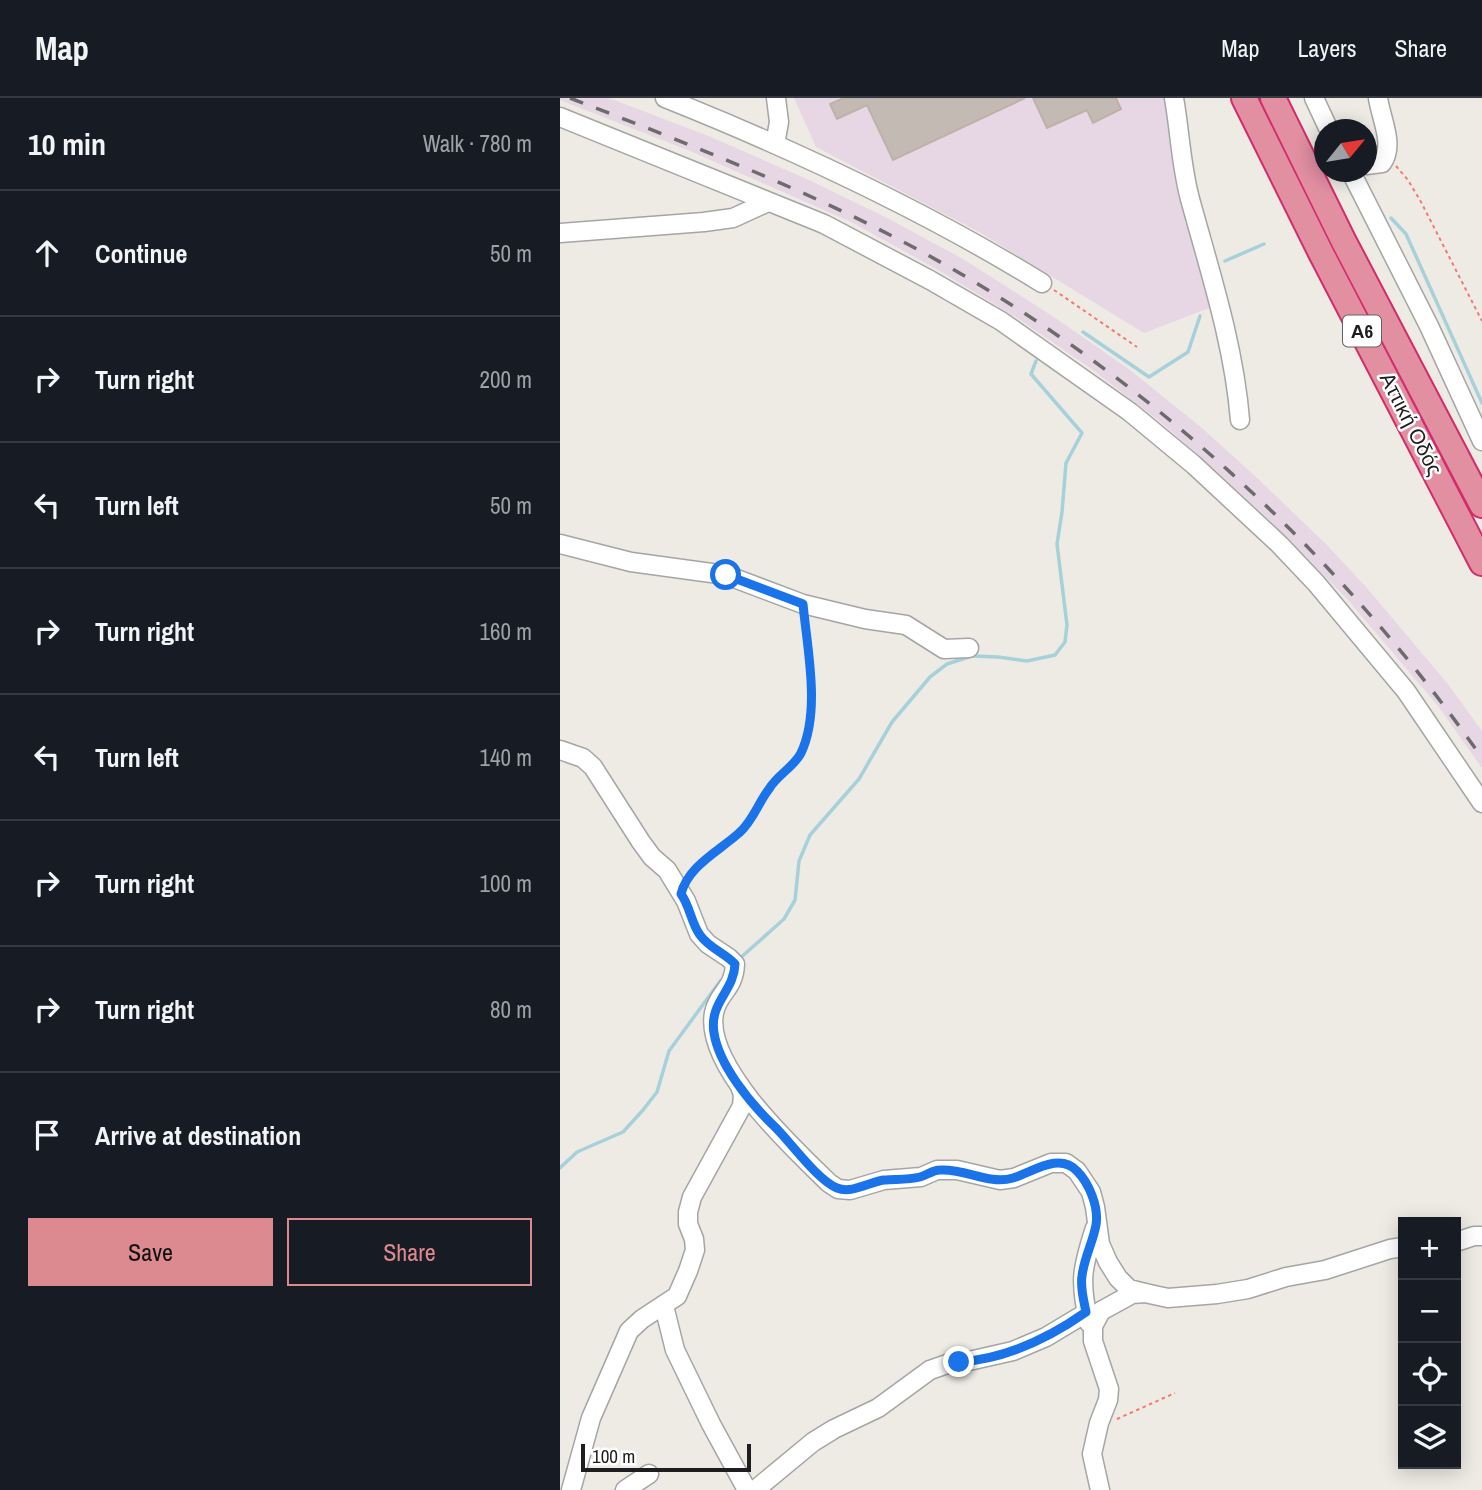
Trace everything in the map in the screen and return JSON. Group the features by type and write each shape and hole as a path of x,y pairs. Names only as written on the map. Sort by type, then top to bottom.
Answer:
{"highway":[{"name":"Αττική Οδός","path":"1244,98 1482,563"},
{"name":"Αττική Οδός","path":"1273,98 1343,240 1482,505"}],"street":[{"path":"665,98 775,144 911,208 1042,283"},
{"path":"775,144 779,122 776,98"},
{"path":"1174,98 1184,172 1226,332 1240,421"},
{"path":"1314,98 1324,119"},
{"path":"1377,164 1382,163 1387,156 1388,147 1378,98"},
{"path":"560,117 824,224 930,280 1000,321 1130,412 1194,465 1279,544 1358,631 1406,691 1482,803"},
{"path":"1356,182 1429,326 1482,441"},
{"path":"560,233 733,218 768,202"},
{"path":"560,544 631,562 726,575 803,604 865,619 906,625 944,649 969,648"},
{"path":"560,750 583,758 593,767 652,857 667,870 686,901 699,934 735,964 734,978 718,1001 714,1013 714,1031 719,1051 752,1104 812,1167 838,1189 850,1190 884,1180 904,1180 937,1170 957,1170 1000,1180 1014,1178 1051,1163 1066,1163 1077,1171 1091,1192 1100,1244 1118,1278 1129,1289 1168,1298 1237,1291 1286,1277 1325,1270 1398,1248"},
{"path":"570,1490 591,1418 629,1331 677,1296 695,1250 688,1224 692,1197 742,1107 743,1095 739,1084"},
{"path":"736,1121 759,1116 768,1120"},
{"path":"1096,1224 1082,1278 1093,1341 1109,1389 1092,1454 1100,1490"},
{"path":"1461,1240 1482,1236"},
{"path":"1093,1341 1093,1326 1101,1311 1132,1294 1145,1293"},
{"path":"664,1306 675,1350 747,1490"},
{"path":"755,1490 813,1442 884,1404 930,1370 950,1363 1013,1351 1053,1333 1086,1312"},
{"path":"625,1490 649,1474"}],"path":[{"path":"1387,156 1414,191 1482,321"},
{"path":"1042,283 1137,348"},
{"path":"681,894 687,878 740,832 769,788 800,754 809,714 811,676 803,604"},
{"path":"1099,1423 1119,1419 1175,1393"}],"shaded area":[{"path":"560,98 609,98 711,137 809,180 963,259 1130,370 1202,428 1255,476 1326,544 1367,588 1447,683 1482,731 1482,768 1438,706 1348,600 1220,474 1159,421 1093,370 1017,318 940,271 851,222 690,151"},
{"path":"794,98 1164,98 1176,170 1212,307 1144,333 979,232 816,147"}],"building":[{"path":"844,98 1025,98 893,160 867,105 837,119 830,104"},
{"path":"1033,98 1116,98 1121,109 1093,123 1087,110 1047,128"}],"waterway":[{"path":"1391,218 1406,234 1482,403"},
{"path":"1225,261 1264,244"},
{"path":"1083,332 1149,377 1188,352 1200,316"},
{"path":"738,960 784,919 795,900 799,861 810,835 859,779 892,722 930,677 947,664 972,656 1027,661 1055,655 1065,642 1067,625 1057,544 1066,463 1082,433 1031,374 1036,361"},
{"path":"560,1168 577,1152 623,1132 643,1110 657,1092 669,1051 721,980"}],"railway":[{"path":"570,98 744,167 829,205 913,247 996,295 1076,348 1153,407 1227,470 1297,536 1363,607 1425,681 1482,758"}],"route":[{"path":"726,575 803,604 811,676 809,714 800,754 779,775 740,832 692,872 681,894 699,934 735,964 734,978 718,1001 714,1013 714,1031 719,1051 752,1104 828,1183 838,1189 850,1190 884,1180 921,1177 937,1170 957,1170 1000,1180 1014,1178 1051,1163 1066,1163 1077,1171 1091,1192 1096,1224 1082,1278 1086,1312 1060,1329 1013,1351 959,1362"}]}
